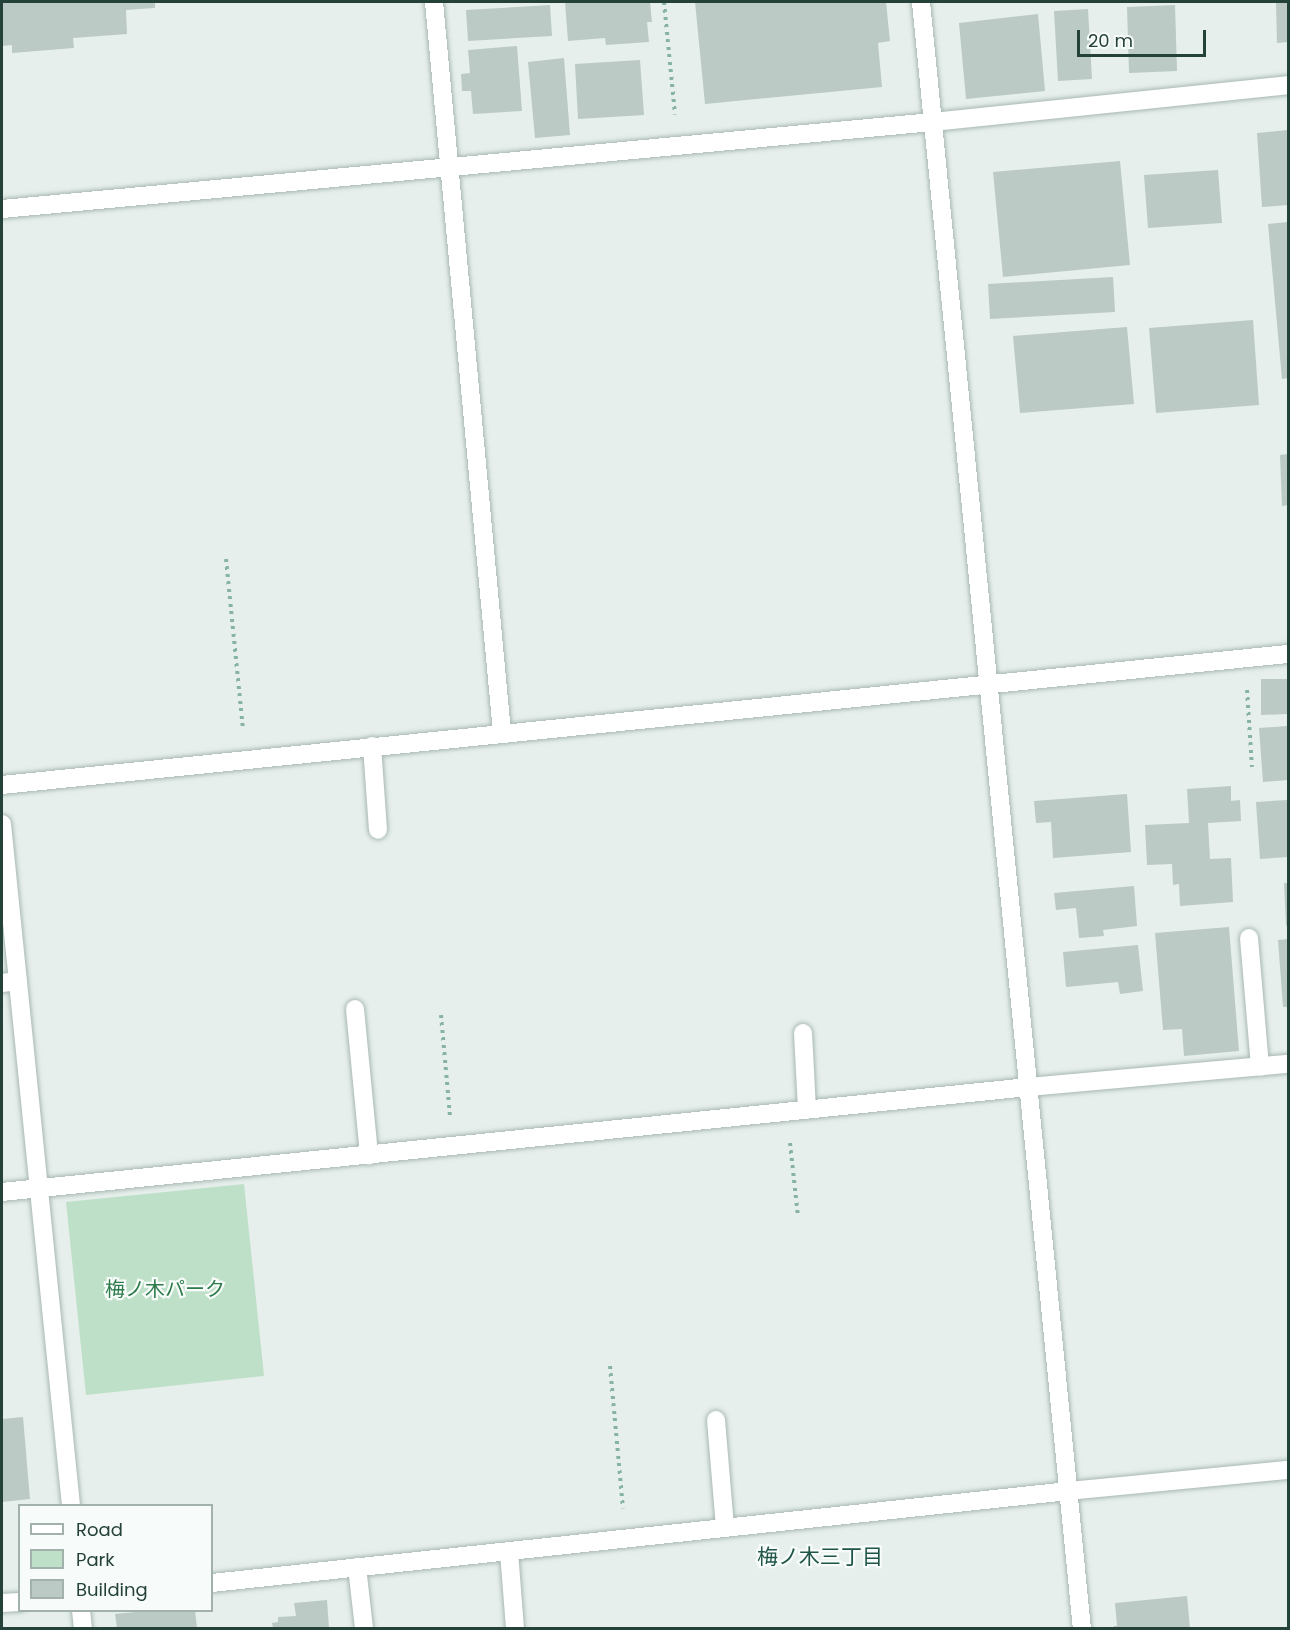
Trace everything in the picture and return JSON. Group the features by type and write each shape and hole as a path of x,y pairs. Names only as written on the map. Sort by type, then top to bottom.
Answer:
{"street":[{"path":"434,2 502,732"},
{"path":"921,2 1082,1629"},
{"path":"2,209 679,147 1288,85"},
{"path":"2,785 502,732 1288,654"},
{"path":"372,746 378,830"},
{"path":"2,824 10,982 39,1188 71,1504"},
{"path":"1249,938 1260,1067"},
{"path":"355,1009 369,1155"},
{"path":"803,1033 807,1109"},
{"path":"2,1192 807,1109 1288,1064"},
{"path":"716,1420 725,1528"},
{"path":"213,1583 1068,1491 1288,1470"},
{"path":"509,1552 515,1629"},
{"path":"357,1567 363,1629"},
{"path":"2,1603 18,1602"},
{"path":"81,1612 83,1629"}],"path":[{"path":"664,2 679,147"},
{"path":"226,559 246,760"},
{"path":"1244,659 1252,767"},
{"path":"441,1015 453,1146"},
{"path":"786,1112 798,1217"},
{"path":"610,1366 626,1539"}],"green space":[{"name":"梅ノ木パーク","path":"244,1184 264,1376 86,1395 66,1202"}],"building":[{"path":"2,2 155,2 155,8 126,10 127,34 73,38 74,48 12,53 12,45 2,46"},
{"path":"565,2 650,2 652,22 647,22 649,42 606,45 605,38 568,41"},
{"path":"695,2 886,2 890,41 878,43 882,87 705,104"},
{"path":"1276,2 1288,2 1288,42 1277,43"},
{"path":"550,5 552,36 468,41 466,10"},
{"path":"1175,5 1177,71 1129,73 1127,7"},
{"path":"1088,9 1092,79 1058,81 1054,11"},
{"path":"1038,14 1045,91 966,99 959,23"},
{"path":"517,46 522,111 473,114 471,91 462,91 461,74 470,73 468,50"},
{"path":"564,58 570,135 535,138 528,62"},
{"path":"640,60 644,115 578,119 575,64"},
{"path":"1288,130 1288,205 1262,207 1257,133"},
{"path":"1120,161 1130,265 1003,277 993,172"},
{"path":"1218,170 1222,223 1148,228 1144,175"},
{"path":"1288,222 1288,378 1282,379 1268,224"},
{"path":"1113,277 1115,312 990,319 988,284"},
{"path":"1253,320 1259,405 1156,413 1149,328"},
{"path":"1127,327 1134,404 1020,413 1013,336"},
{"path":"1288,454 1288,505 1282,506 1280,455"},
{"path":"1261,679 1288,679 1288,714 1261,715"},
{"path":"1288,726 1288,780 1263,782 1259,728"},
{"path":"1231,786 1231,801 1240,800 1241,821 1208,823 1210,859 1231,858 1233,902 1180,906 1179,884 1173,885 1172,864 1147,865 1145,825 1189,823 1187,789"},
{"path":"1127,794 1131,852 1053,858 1051,822 1036,823 1034,801"},
{"path":"1287,800 1288,857 1260,859 1256,802"},
{"path":"1284,883 1288,883 1288,925 1286,926"},
{"path":"1134,886 1137,926 1103,930 1104,936 1079,938 1076,908 1056,910 1054,893"},
{"path":"1229,927 1239,1051 1184,1056 1182,1029 1163,1030 1155,933"},
{"path":"1288,939 1288,1007 1283,1007 1278,940"},
{"path":"1138,945 1143,991 1120,994 1118,982 1066,987 1063,952"},
{"path":"23,1417 30,1499 2,1502 2,1419"},
{"path":"1187,1596 1190,1628 1114,1628 1117,1626 1115,1603"},
{"path":"327,1600 329,1628 273,1628 272,1623 278,1622 278,1617 296,1616 294,1603"},
{"path":"195,1612 197,1628 117,1628 115,1614"}],"district":[{"name":"梅ノ木三丁目","path":"820,1557"}]}
